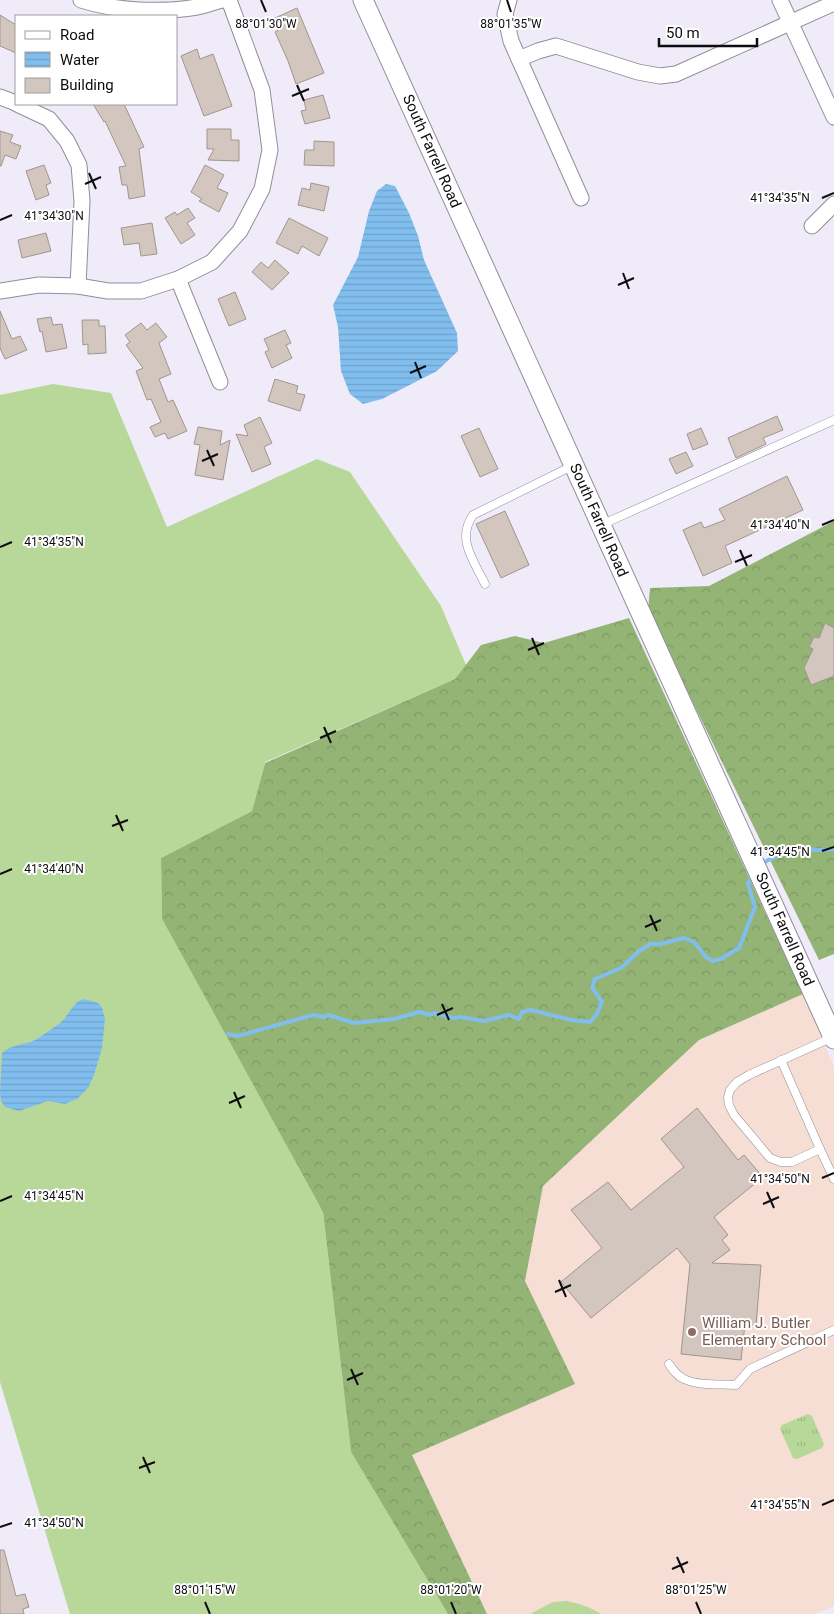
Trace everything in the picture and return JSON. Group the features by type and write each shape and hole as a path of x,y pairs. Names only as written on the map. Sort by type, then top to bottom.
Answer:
{"street":[{"path":"81,0 123,8 161,10 197,7 223,0"},
{"path":"0,291 39,285 78,286 108,291 142,291 178,279 212,262 240,231 262,189 270,150 262,90 229,0"},
{"name":"South Farrell Road","path":"363,0 834,1038"},
{"path":"509,0 505,14 511,40 581,198"},
{"path":"780,0 834,117"},
{"path":"519,59 556,46 638,72 660,76 676,74 834,2"},
{"path":"0,97 15,102"},
{"path":"21,105 49,120 67,141 80,165 82,201 78,286"},
{"path":"812,226 834,204"},
{"path":"178,279 220,382"}],"lane":[{"path":"601,525 834,420"},
{"path":"485,584 466,547 467,523 473,515 574,465"},
{"path":"820,1149 792,1162 781,1162 770,1158 734,1115 729,1105 728,1097 730,1090 737,1082 749,1074 834,1038"},
{"path":"781,1060 834,1179"},
{"path":"669,1364 677,1375 684,1379 736,1385 750,1369 834,1330"}],"shaded area":[{"name":"William J. Butler Elementary School","path":"803,994 834,1067 834,1606 815,1614 487,1614 412,1455 574,1384 525,1281 543,1186 699,1040"}],"green space":[{"path":"53,384 111,393 167,527 317,459 350,472 441,606 466,665 455,679 265,762 252,811 161,858 162,919 323,1212 351,1452 448,1614 70,1614 0,1382 0,395"},
{"path":"834,521 834,954 819,960 648,611 650,588 709,586"},
{"path":"629,618 803,994 699,1040 543,1186 525,1281 575,1384 412,1455 487,1614 448,1614 351,1452 323,1212 162,919 161,858 252,811 265,763 455,679 481,645 515,636 544,643"},
{"path":"808,1414 812,1416 824,1444 822,1448 797,1459 793,1458 780,1429 782,1425"},
{"path":"567,1601 593,1609 601,1614 530,1614 553,1602"}],"water":[{"path":"386,184 395,186 409,213 418,236 424,260 457,333 458,351 437,371 382,399 363,404 350,394 341,371 338,327 333,305 358,257 369,211 377,191"},
{"path":"84,999 98,1003 102,1007 105,1019 102,1048 88,1088 77,1099 65,1104 48,1101 19,1111 5,1107 1,1101 0,1093 2,1053 5,1050 31,1042 41,1036 60,1023 80,1000"}],"building":[{"path":"297,8 324,73 296,84 275,32 280,29 275,18"},
{"path":"0,15 15,24 15,53 0,46"},
{"path":"197,49 200,59 213,54 232,106 204,116 181,56"},
{"path":"323,95 330,118 305,124 301,111 306,110 304,100"},
{"path":"94,105 124,105 144,147 139,149 145,196 129,199 127,185 122,185 119,167 126,166"},
{"path":"207,129 231,129 231,140 239,140 239,161 208,160 214,149 207,149"},
{"path":"0,131 13,135 10,142 21,146 16,159 5,155 1,166 0,166"},
{"path":"314,141 334,142 334,166 304,165 305,150 314,150"},
{"path":"44,165 51,183 46,185 49,195 36,200 26,171"},
{"path":"205,165 224,175 217,188 228,193 219,212 199,201 202,199 191,192"},
{"path":"311,183 329,187 324,211 298,205 302,188 310,190"},
{"path":"188,208 195,218 187,223 195,235 181,244 165,218 175,212 177,215"},
{"path":"289,218 328,238 319,256 302,246 298,254 276,243"},
{"path":"152,223 157,254 141,256 139,243 124,245 121,228"},
{"path":"46,233 51,251 22,258 18,240"},
{"path":"275,260 289,273 272,290 252,272 261,262 268,268"},
{"path":"235,292 246,319 229,326 218,299"},
{"path":"0,311 12,339 20,336 27,350 5,359 0,348"},
{"path":"51,317 53,325 62,324 67,348 46,352 42,331 40,332 37,319"},
{"path":"82,320 99,320 99,326 105,326 106,353 88,354 88,344 83,345"},
{"path":"141,323 147,330 156,323 167,337 159,343 171,374 159,379 168,402 173,400 187,431 168,439 165,433 155,437 150,427 161,422 151,399 147,400 136,371 143,368 126,345 130,342 125,335"},
{"path":"285,330 291,343 286,345 292,358 272,368 265,352 269,350 264,339"},
{"path":"275,379 298,386 296,393 305,395 300,411 268,401"},
{"path":"777,416 783,430 763,438 766,444 736,458 728,438"},
{"path":"260,417 272,443 264,447 271,464 252,472 236,434 248,436 244,425"},
{"path":"198,427 222,431 220,445 230,440 223,480 195,475 200,445 194,444"},
{"path":"479,428 498,469 480,477 461,436"},
{"path":"701,428 708,444 693,450 687,434"},
{"path":"686,452 693,466 676,474 669,459"},
{"path":"787,476 803,510 725,546 732,563 703,576 683,530 701,522 704,528 725,520 719,509"},
{"path":"505,511 529,565 501,578 476,524"},
{"path":"825,623 834,628 834,676 811,685 804,668 813,649 809,647 814,637 819,638"},
{"name":"William J. Butler Elementary School","path":"697,1108 738,1160 744,1155 763,1177 714,1217 728,1235 722,1240 730,1250 712,1263 761,1265 756,1325 745,1324 741,1360 681,1354 690,1264 677,1248 591,1318 561,1282 602,1248 571,1210 608,1182 631,1210 684,1167 661,1139"},
{"path":"0,1550 4,1550 16,1596 25,1594 29,1607 23,1609 24,1614 0,1614"}],"waterway":[{"path":"761,864 779,855 793,851 834,849"},
{"path":"228,1034 238,1036 313,1015 324,1017 328,1015 354,1023 394,1019 420,1012 430,1015 434,1013 453,1018 460,1017 484,1021 509,1015 519,1019 522,1012 531,1010 571,1020 590,1022 597,1014 602,1002 592,987 595,979 621,968 650,944 660,944 684,938 694,942 706,957 713,961 721,959 739,948 755,907 748,884 750,880"}],"place":[{"name":"William J. Butler Elementary School","path":"692,1332"}]}
